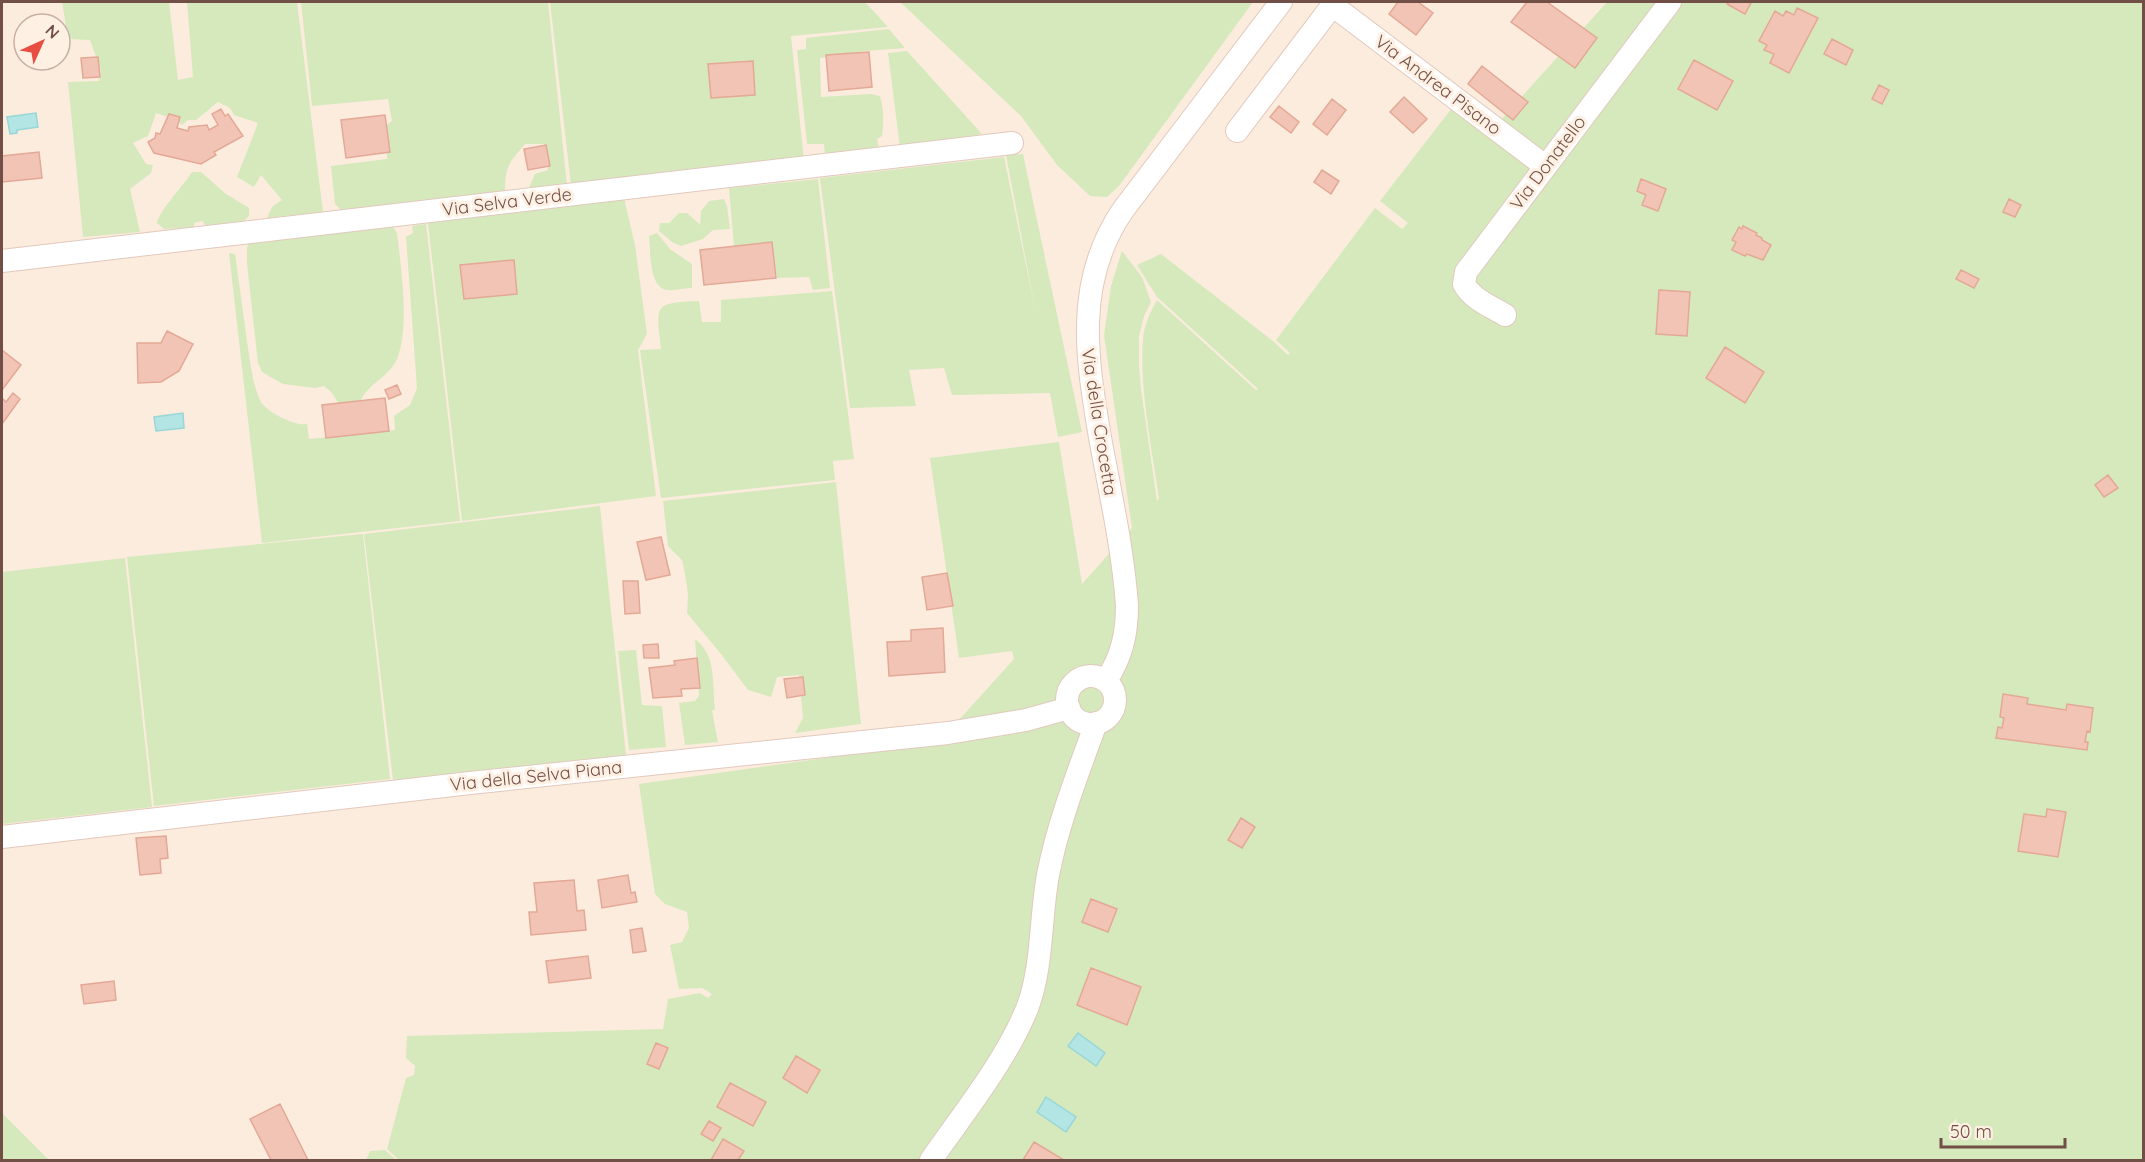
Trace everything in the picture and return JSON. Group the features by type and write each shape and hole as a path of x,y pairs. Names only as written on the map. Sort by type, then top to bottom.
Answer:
{"street":[{"name":"Via della Crocetta","path":"1106,681 1118,661 1125,639 1127,605 1110,489 1088,365 1088,318 1097,265 1105,240 1123,210 1281,2"},
{"name":"Via Donatello","path":"1505,315 1473,296 1464,284 1464,278 1545,166 1670,2"},
{"name":"Via Andrea Pisano","path":"1237,131 1333,3 1545,166"},
{"name":"Via Selva Verde","path":"2,261 1012,142"},
{"path":"1091,676 1106,681 1111,686 1115,701 1109,715 1096,723 1080,721 1069,708 1068,693 1077,680 1091,676"},
{"name":"Via della Selva Piana","path":"2,837 470,783 948,733 1014,722 1069,708"},
{"path":"931,1161 1008,1048 1029,1004 1038,969 1044,900 1053,849 1096,723"}],"green space":[{"path":"62,2 169,2 178,80 193,77 187,2 297,2 323,212 267,218 272,207 282,200 261,175 254,187 237,177 258,123 234,115 230,108 218,102 196,120 188,120 182,125 177,120 156,113 148,136 133,143 146,164 153,165 151,173 130,189 140,232 83,237 68,82 99,81 101,71 90,40 72,39 72,12 64,12"},
{"path":"301,2 548,2 567,186 528,190 535,174 548,170 544,144 525,144 509,165 505,192 341,210 335,204 331,166 387,159 386,126 392,121 388,99 312,106"},
{"path":"550,2 865,2 888,27 791,36 804,160 571,185"},
{"path":"900,2 1253,2 1119,186 1107,197 1090,196 1057,165 1021,116"},
{"path":"1607,2 2143,2 2143,1160 399,1160 387,1149 406,1078 414,1075 415,1066 406,1058 407,1036 663,1029 668,999 700,993 708,998 712,994 702,988 679,989 670,945 682,942 689,928 687,912 665,904 655,894 639,784 939,742 1014,659 1012,651 959,658 930,458 1059,442 1082,584 1132,528 1104,335 1111,286 1122,251 1142,277 1151,302 1144,316 1139,336 1139,365 1157,501 1159,498 1147,418 1142,358 1145,329 1157,300 1256,390 1258,389 1157,297 1137,265 1161,254 1288,355 1290,353 1276,340 1375,208 1402,229 1408,223 1380,201 1455,104 1490,132"},
{"path":"889,29 905,48 820,58 821,97 871,94 880,96 883,116 882,136 877,139 879,149 825,155 824,144 807,144 797,50 806,49 806,38"},
{"path":"907,51 982,134 900,148 888,53"},
{"path":"1023,154 1082,432 1058,437 1050,393 952,395 944,368 909,370 916,406 850,408 820,178 1004,157 1036,314 1006,155"},
{"path":"192,172 201,172 226,194 249,208 249,216 244,221 206,226 202,221 194,223 194,227 164,229 157,223 159,218"},
{"path":"818,179 830,288 813,290 809,277 777,278 772,243 734,246 729,188"},
{"path":"624,198 635,245 647,334 638,350 656,496 462,521 428,223"},
{"path":"724,199 730,229 713,230 703,239 681,246 659,231 660,223 669,223 679,213 687,213 700,225 701,211 709,201"},
{"path":"426,224 460,521 262,543 229,253 235,254 257,393 267,409 288,421 307,424 309,439 395,430 394,416 410,405 417,388 406,237 413,233 412,226"},
{"path":"393,227 397,233 404,314 401,346 397,359 389,371 369,389 361,400 339,404 324,386 315,388 283,384 262,372 258,363 247,264 249,243"},
{"path":"657,233 670,249 692,264 692,288 668,290 657,283 652,268 649,236"},
{"path":"832,291 854,459 833,461 835,480 661,498 640,350 661,349 658,323 661,309 673,303 699,301 702,322 721,322 721,300"},
{"path":"836,482 861,724 795,733 803,718 799,675 777,677 771,697 748,690 687,613 688,594 682,560 668,546 663,501"},
{"path":"600,506 626,755 393,780 364,534"},
{"path":"363,534 390,779 154,806 127,557"},
{"path":"125,558 152,807 2,824 2,572"},
{"path":"695,639 707,653 710,662 715,709 712,711 718,742 685,745 679,703 695,701 699,696"},
{"path":"636,650 642,705 662,706 666,747 629,750 618,651"},
{"path":"2,1113 49,1160 2,1160"},
{"path":"385,1150 396,1160 366,1160 370,1151"}],"water":[{"path":"36,113 38,127 17,130 17,133 10,134 7,117"},
{"path":"183,413 184,428 156,431 154,417"},
{"path":"1078,1033 1105,1053 1096,1066 1068,1046"},
{"path":"1046,1097 1076,1117 1066,1132 1037,1112"}],"building":[{"path":"1398,2 1418,2 1433,13 1416,35 1389,14"},
{"path":"1527,2 1547,2 1597,38 1575,68 1511,22"},
{"path":"1729,2 1751,3 1745,14 1727,4"},
{"path":"1797,8 1818,18 1789,73 1770,63 1774,54 1764,50 1767,45 1759,41 1775,11 1783,16 1786,11 1794,15"},
{"path":"1832,39 1853,50 1846,65 1824,54"},
{"path":"869,52 872,87 829,91 826,55"},
{"path":"98,57 100,77 83,78 81,58"},
{"path":"1694,60 1733,81 1717,110 1678,89"},
{"path":"753,61 755,95 711,98 708,64"},
{"path":"1482,66 1528,102 1513,120 1468,84"},
{"path":"1879,85 1889,90 1882,104 1872,99"},
{"path":"1404,97 1427,119 1413,133 1390,112"},
{"path":"1332,99 1346,110 1327,135 1313,124"},
{"path":"1279,106 1299,122 1291,133 1270,117"},
{"path":"221,109 225,116 228,114 243,136 214,152 216,155 201,164 154,153 148,142 155,138 156,133 160,134 169,114 180,117 177,128 188,131 189,127 207,125 209,130 218,125 212,114"},
{"path":"385,115 390,152 346,158 341,120"},
{"path":"546,145 550,166 528,170 524,149"},
{"path":"39,152 42,178 2,182 2,156"},
{"path":"1322,170 1339,181 1331,194 1314,182"},
{"path":"1641,179 1666,189 1658,211 1642,205 1646,195 1637,191"},
{"path":"2009,199 2021,205 2015,217 2003,212"},
{"path":"1743,226 1757,233 1756,235 1771,245 1763,260 1732,250 1736,242 1732,240 1739,227 1742,229"},
{"path":"772,242 776,278 704,285 700,250"},
{"path":"514,260 517,294 464,299 460,265"},
{"path":"1961,270 1979,279 1974,288 1956,279"},
{"path":"1659,290 1690,292 1687,336 1656,334"},
{"path":"167,331 193,344 179,371 161,382 138,383 137,343 161,343"},
{"path":"1725,347 1764,372 1745,403 1706,378"},
{"path":"2,350 21,365 2,390"},
{"path":"397,385 401,394 389,399 385,390"},
{"path":"13,393 20,399 2,424 2,398 6,402"},
{"path":"385,398 389,431 326,438 322,405"},
{"path":"2108,475 2118,488 2104,497 2095,485"},
{"path":"661,537 670,575 646,580 637,542"},
{"path":"947,573 953,606 927,610 922,577"},
{"path":"623,581 638,581 640,613 625,614"},
{"path":"943,628 945,672 889,676 887,642 911,641 911,630"},
{"path":"658,644 659,658 644,658 643,645"},
{"path":"697,658 700,688 681,689 682,696 653,698 649,668 675,665 674,661"},
{"path":"803,677 805,695 787,698 784,679"},
{"path":"2003,694 2028,698 2027,704 2066,710 2067,704 2093,708 2090,732 2087,731 2085,742 2088,742 2087,750 1996,738 1998,727 2002,728 2004,718 2000,717"},
{"path":"2047,809 2066,812 2058,857 2018,851 2024,814 2046,817"},
{"path":"1241,818 1255,827 1242,848 1228,840"},
{"path":"166,836 168,858 160,859 161,873 140,875 136,838"},
{"path":"628,875 631,893 635,892 637,902 602,908 598,880"},
{"path":"574,880 577,911 584,910 586,930 531,935 529,912 537,912 534,883"},
{"path":"1091,899 1117,909 1108,932 1082,922"},
{"path":"642,928 646,951 633,953 630,930"},
{"path":"588,956 591,978 549,983 546,961"},
{"path":"1091,968 1141,987 1127,1025 1077,1005"},
{"path":"114,981 116,1000 84,1004 81,985"},
{"path":"656,1043 668,1048 659,1069 647,1064"},
{"path":"796,1056 820,1070 807,1093 783,1078"},
{"path":"730,1083 766,1102 753,1126 717,1107"},
{"path":"280,1104 308,1160 271,1160 250,1119"},
{"path":"709,1121 721,1128 713,1141 701,1134"},
{"path":"723,1139 744,1151 738,1160 711,1160"},
{"path":"1034,1142 1064,1160 1023,1160"}]}
